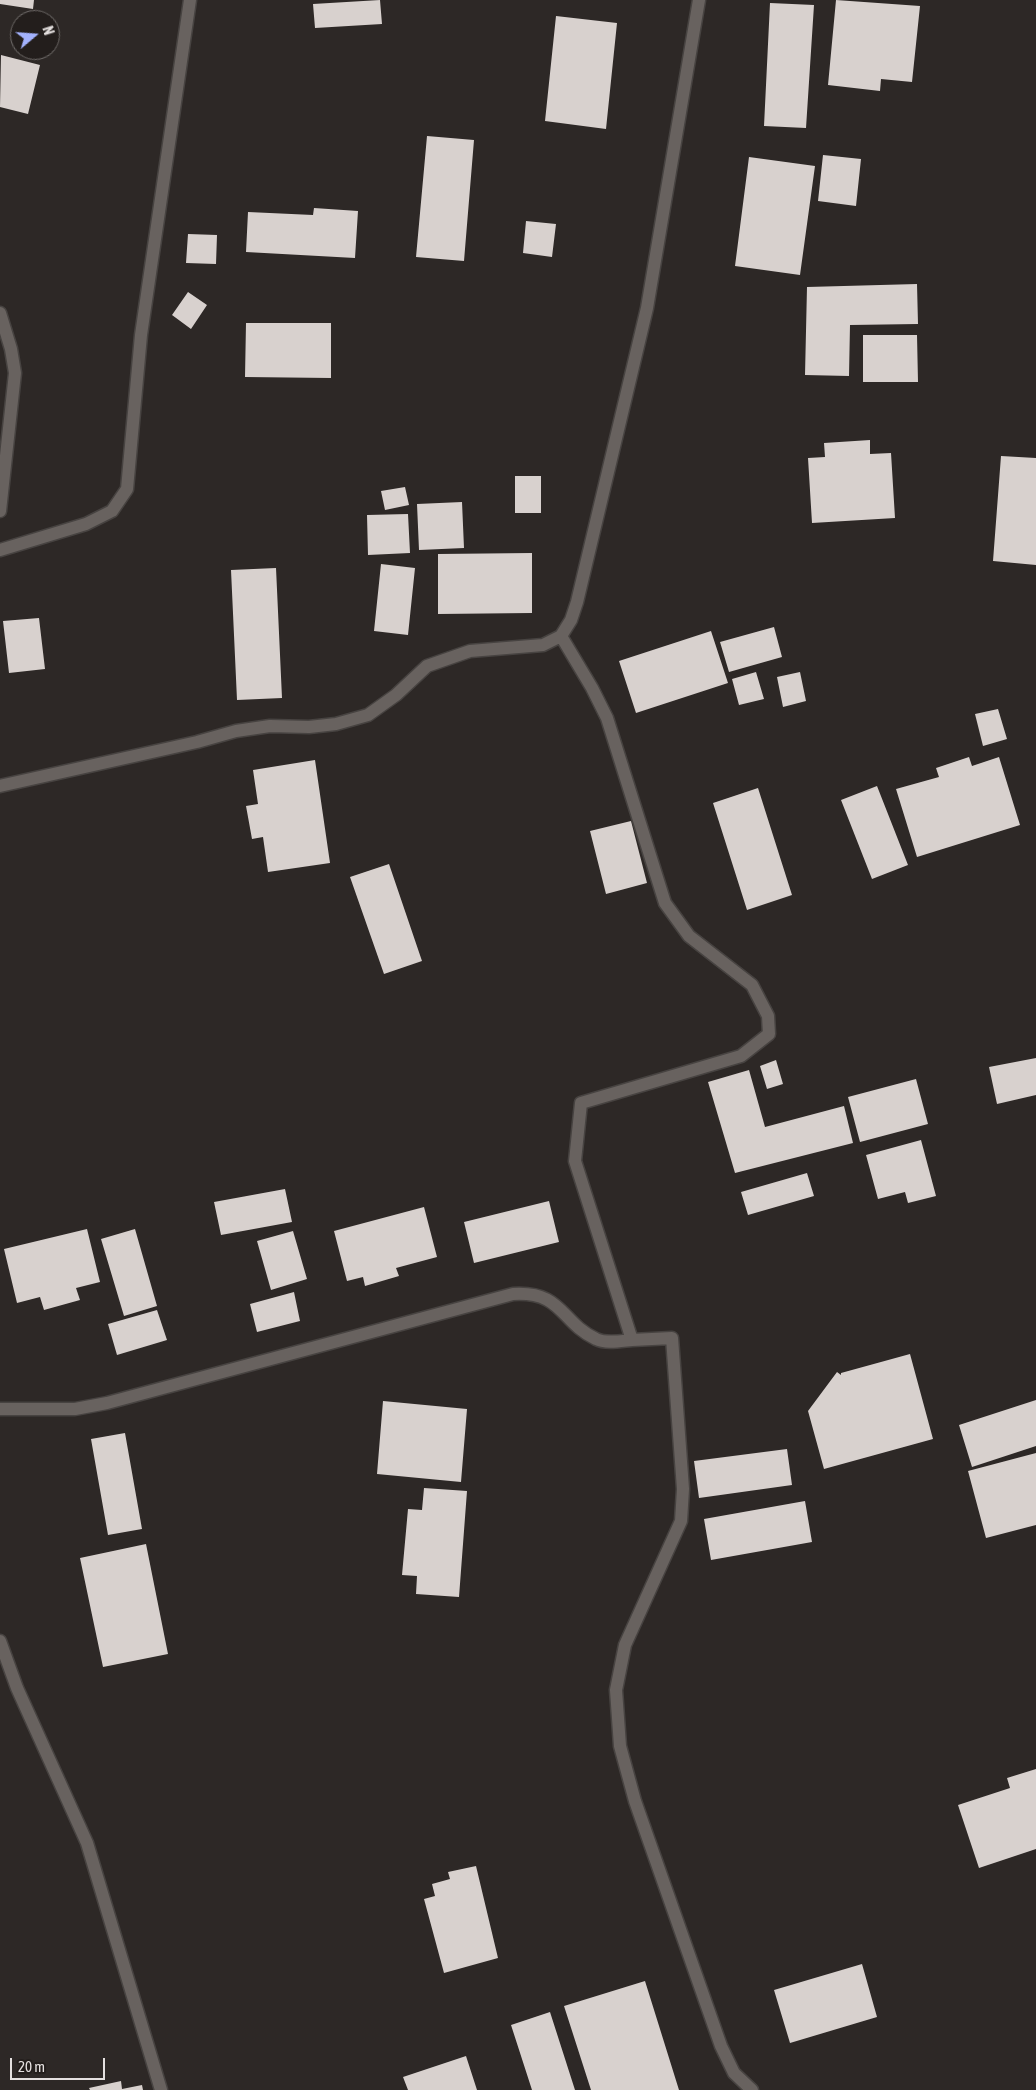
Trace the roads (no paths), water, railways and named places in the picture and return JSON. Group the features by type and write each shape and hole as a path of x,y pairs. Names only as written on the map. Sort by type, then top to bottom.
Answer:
{"street":[{"path":"0,550 86,524 112,511 126,489 141,335 190,0"},
{"path":"0,786 197,742 236,731 270,726 309,727 336,724 368,714 396,695 427,666 470,652 543,645 561,636 571,620 577,602 647,308 699,0"},
{"path":"0,313 11,349 15,373 0,511"},
{"path":"561,636 592,688 607,718 665,903 689,936 752,985 768,1016 769,1034 741,1056 581,1103 575,1161 632,1340"},
{"path":"0,1408 75,1409 107,1403 513,1294 529,1293 547,1298 597,1340 672,1338 684,1489 681,1521 625,1644 616,1690 620,1746 635,1801 721,2046 734,2073 752,2090"},
{"path":"0,1640 18,1688 87,1843 161,2090"}]}
